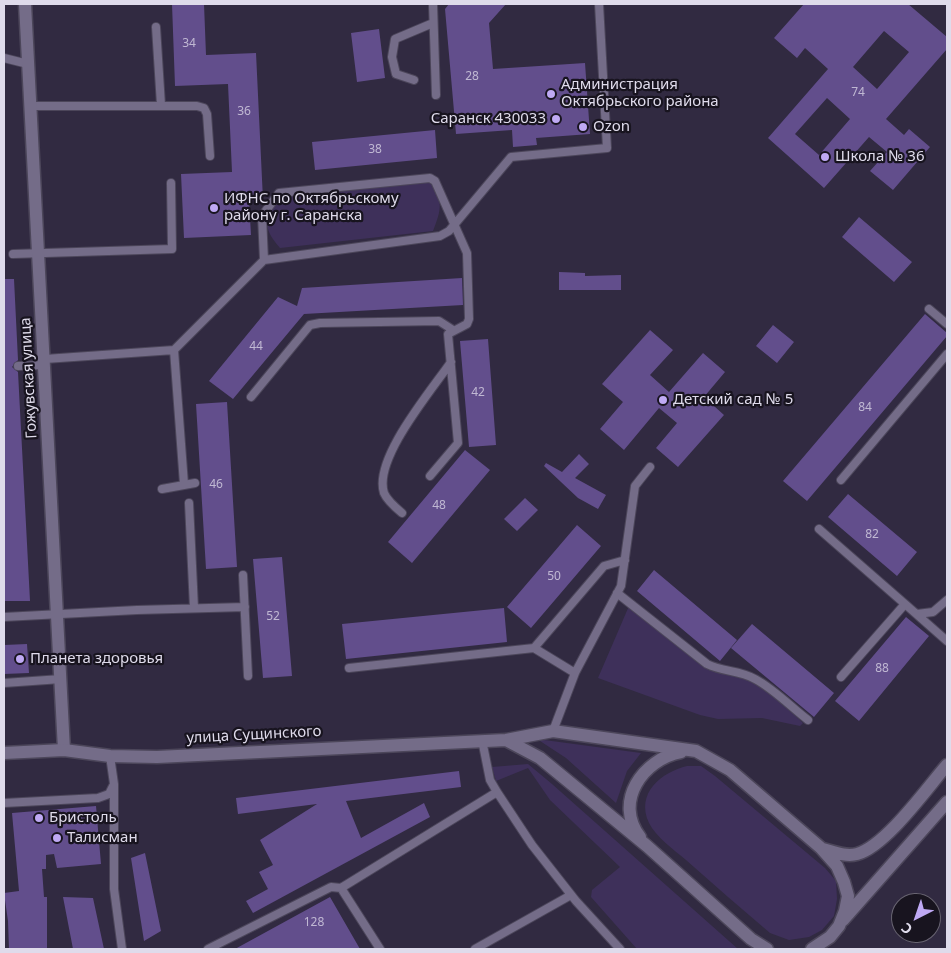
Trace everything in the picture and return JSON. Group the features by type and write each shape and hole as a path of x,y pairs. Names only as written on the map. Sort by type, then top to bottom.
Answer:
{"street":[{"name":"Гожувская улица","path":"24,4 45,362 64,750"},
{"name":"улица Сущинского","path":"4,753 64,750 110,756 156,757 506,740 553,731 696,751"},
{"path":"506,740 540,758 647,846 751,939 767,949"},
{"path":"647,846 634,830 629,814 630,797 637,781 647,768 661,757 679,752 696,751 730,770 821,848 837,866 848,896 845,911 838,926"},
{"path":"821,848 840,854 857,854 874,845 895,825 947,765"},
{"path":"816,948 838,926 947,802"}],"lane":[{"path":"433,4 436,95"},
{"path":"18,366 174,350 264,260 440,236 450,231 511,157 607,148 599,4"},
{"path":"414,80 396,74 392,57 395,39 433,23"},
{"path":"156,27 161,106"},
{"path":"4,58 28,64"},
{"path":"30,106 197,106 204,108 207,114 210,156"},
{"path":"264,260 262,216 278,194 430,178 437,183 467,253 469,319 467,324 448,334 458,443 430,476"},
{"path":"12,254 172,249 171,183"},
{"path":"929,309 947,324"},
{"path":"251,397 310,326 320,323 439,321 453,330"},
{"path":"174,350 184,484"},
{"path":"841,480 947,354"},
{"path":"402,514 384,494 382,472 394,444 451,362"},
{"path":"553,731 576,674 621,586 635,486 650,467"},
{"path":"162,489 195,483"},
{"path":"189,503 194,608"},
{"path":"819,529 947,641"},
{"path":"534,648 604,566 625,560"},
{"path":"243,575 248,676"},
{"path":"617,593 707,664 720,670 735,670 756,679 808,720"},
{"path":"917,614 933,612 947,600"},
{"path":"841,677 905,604"},
{"path":"4,618 245,607"},
{"path":"350,668 534,648 576,674"},
{"path":"4,683 61,679"},
{"path":"482,740 490,780 497,792 532,844 571,895 620,949"},
{"path":"110,756 114,784 114,889 122,949"},
{"path":"4,803 98,798 109,794 114,784"},
{"path":"208,949 331,887 341,888 497,792"},
{"path":"341,888 380,949"},
{"path":"475,949 571,895"}],"shaded area":[{"path":"430,181 440,205 433,231 280,248 268,228 267,222 271,211 281,197"},
{"path":"629,606 706,668 737,674 755,682 772,694 803,723 800,726 762,718 718,719 700,715 598,678"},
{"path":"537,739 641,753 627,771 616,803 566,758"},
{"path":"528,764 738,949 637,949 591,897 592,890 620,867 550,800 528,768 496,781 492,767"},
{"path":"687,766 701,766 715,776 825,868 836,881 837,899 834,916 822,930 809,937 789,940 770,933 656,833 649,823 646,812 648,793 660,779 669,773"}],"building":[{"path":"172,4 204,4 206,55 256,53 263,200 249,201 251,235 184,238 181,174 232,172 228,84 175,86"},
{"path":"449,4 506,4 489,23 493,69 585,63 590,134 536,138 537,145 513,147 512,130 456,134 445,9"},
{"path":"804,4 908,4 947,37 947,49 886,119 904,135 909,129 930,147 893,190 870,171 887,152 869,137 824,188 768,138 828,69 805,48 797,58 774,38","holes":["884,31 909,52 877,89 853,67","827,98 850,119 819,155 795,134"]},
{"path":"379,29 385,78 357,82 351,33"},
{"path":"435,130 437,158 315,170 312,142"},
{"path":"859,217 912,262 894,282 842,237"},
{"path":"559,272 585,273 585,276 621,275 621,290 559,290"},
{"path":"462,278 463,305 304,314 233,399 209,381 278,297 297,306 302,288"},
{"path":"4,279 14,279 18,360 12,367 18,372 30,601 4,601"},
{"path":"925,314 947,333 947,336 807,501 783,481"},
{"path":"773,325 794,342 777,363 756,346"},
{"name":"Детский сад № 5","path":"650,330 673,350 650,375 669,392 703,353 725,372 704,397 724,415 678,467 656,448 677,423 659,408 624,450 600,429 623,402 602,384"},
{"path":"488,339 496,445 469,447 460,341"},
{"path":"227,402 237,567 206,569 196,404"},
{"path":"465,450 490,470 412,563 388,542"},
{"path":"579,454 589,464 575,478 606,495 598,509 578,498 544,466 546,463 562,472"},
{"path":"848,494 917,552 897,576 828,517"},
{"path":"525,498 538,510 517,531 504,519"},
{"path":"577,525 601,546 531,628 507,607"},
{"path":"282,557 292,676 263,678 253,559"},
{"path":"654,570 737,640 720,661 637,591"},
{"path":"504,608 507,642 346,659 342,624"},
{"path":"906,617 929,636 859,721 835,701"},
{"path":"752,624 834,693 814,717 731,648"},
{"path":"27,644 29,673 4,674 4,645"},
{"path":"459,771 461,787 346,801 361,838 424,803 430,817 253,913 246,901 268,889 259,872 273,865 260,840 317,804 238,814 236,798"},
{"name":"Талисман","path":"96,806 101,864 57,868 54,854 46,855 46,869 42,869 44,897 47,897 47,949 9,949 4,893 19,891 12,813"},
{"path":"145,853 161,931 144,941 131,858"},
{"path":"63,897 93,898 104,949 73,949"},
{"path":"330,897 360,949 235,949"}],"place":[{"name":"Администрация Октябрьского района","path":"551,94"},
{"name":"Саранск 430033","path":"556,119"},
{"name":"Ozon","path":"583,127"},
{"name":"Школа № 36","path":"825,157"},
{"name":"ИФНС по Октябрьскому району г. Саранска","path":"214,208"},
{"name":"Детский сад № 5","path":"663,400"},
{"name":"Планета здоровья","path":"20,659"},
{"name":"Бристоль","path":"39,818"},
{"name":"Талисман","path":"57,838"}]}
